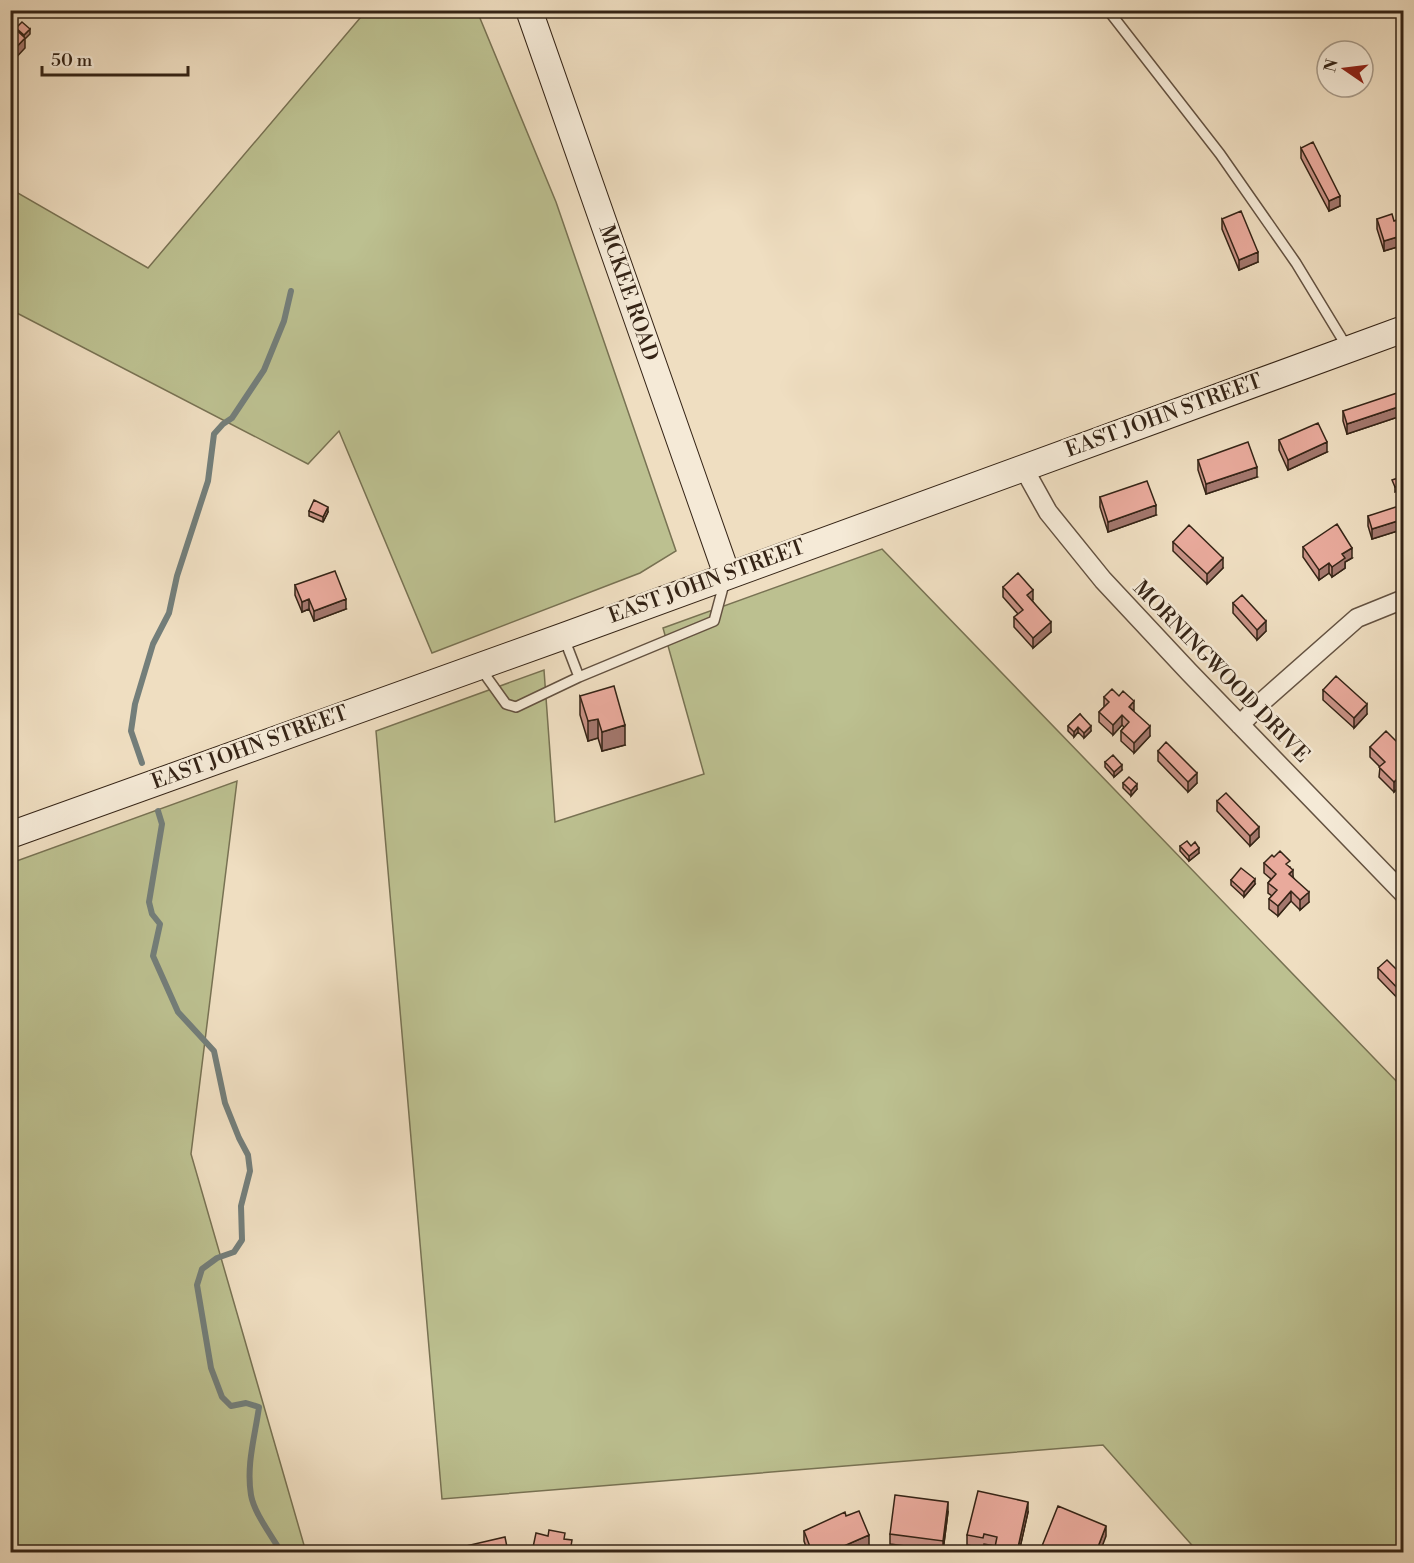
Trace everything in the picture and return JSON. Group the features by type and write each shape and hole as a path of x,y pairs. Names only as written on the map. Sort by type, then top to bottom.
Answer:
{"main road":[{"name":"MCKEE ROAD","path":"529,10 727,575"},
{"name":"EAST JOHN STREET","path":"10,835 564,636 1404,329"}],"street":[{"name":"MORNINGWOOD DRIVE","path":"1023,467 1048,512 1103,580 1404,894"},
{"path":"1240,725 1263,701 1358,618 1404,599"}],"lane":[{"path":"1108,10 1226,163 1296,263 1348,349"},
{"path":"478,665 506,704 516,707 579,677 714,621 727,575"},
{"path":"564,636 579,677"}],"green space":[{"path":"366,11 477,11 556,202 676,551 640,573 432,653 339,431 308,464 11,310 11,189 148,268"},
{"path":"882,549 1403,1088 1403,1552 1198,1552 1103,1445 442,1499 376,731 544,670 555,822 704,774 663,628"},
{"path":"237,781 191,1154 306,1552 11,1552 11,863"}],"building":[{"path":"22,22 30,29 24,35 16,28"},
{"path":"10,24 25,38 10,54"},
{"path":"1313,142 1340,196 1329,201 1301,148"},
{"path":"1241,211 1258,252 1239,260 1222,219"},
{"path":"1392,214 1394,221 1404,218 1404,235 1384,241 1377,219"},
{"path":"1400,392 1404,405 1347,424 1343,411"},
{"path":"1318,423 1327,442 1288,460 1279,440"},
{"path":"1248,442 1257,467 1206,484 1198,460"},
{"path":"1401,477 1404,484 1395,487 1392,480"},
{"path":"1147,481 1156,505 1108,522 1100,497"},
{"path":"314,500 328,507 323,517 309,511"},
{"path":"1402,505 1404,519 1372,529 1368,516"},
{"path":"1337,524 1352,548 1342,554 1345,558 1332,567 1329,563 1319,570 1303,547"},
{"path":"1189,525 1223,558 1207,574 1173,542"},
{"path":"335,571 346,599 314,611 309,599 302,602 295,585"},
{"path":"1018,573 1033,590 1027,595 1051,622 1033,638 1014,617 1023,610 1003,587"},
{"path":"1242,595 1266,621 1257,630 1233,603"},
{"path":"1336,676 1367,704 1354,718 1323,690"},
{"path":"614,686 625,725 602,732 598,719 588,721 580,696"},
{"path":"1112,689 1119,696 1123,691 1134,701 1129,707 1150,726 1134,743 1121,731 1129,722 1122,715 1113,725 1099,712 1109,702 1104,697"},
{"path":"1080,714 1091,726 1084,733 1078,727 1074,732 1068,726"},
{"path":"1386,731 1404,749 1404,772 1394,782 1379,767 1385,762 1370,747"},
{"path":"1166,742 1197,773 1188,782 1158,751"},
{"path":"1113,755 1122,765 1114,772 1105,762"},
{"path":"1129,777 1137,784 1131,791 1123,783"},
{"path":"1226,793 1259,827 1250,836 1217,801"},
{"path":"1187,841 1191,846 1195,842 1199,848 1189,856 1180,846"},
{"path":"1280,851 1290,861 1286,864 1293,870 1289,874 1309,892 1300,900 1291,891 1278,906 1269,899 1277,890 1268,883 1276,874 1264,863"},
{"path":"1241,868 1255,879 1244,892 1231,880"},
{"path":"1387,960 1404,977 1404,995 1378,968"},
{"path":"978,1491 1028,1502 1017,1552 995,1547 997,1537 984,1534 983,1538 967,1535"},
{"path":"895,1495 948,1502 943,1541 890,1534"},
{"path":"1058,1506 1106,1526 1096,1552 1040,1551"},
{"path":"859,1511 869,1535 839,1548 841,1552 812,1552 804,1531 845,1512 846,1516"},
{"path":"549,1530 565,1533 564,1539 572,1540 570,1552 532,1552 536,1533 548,1536"},
{"path":"505,1537 508,1552 454,1552 453,1549"}],"waterway":[{"path":"142,763 131,731 135,704 153,644 169,613 177,576 208,481 214,434 232,418 264,370 284,321 291,291"},
{"path":"158,811 162,824 149,902 152,914 160,924 153,956 178,1012 214,1051 225,1103 248,1155 250,1171 241,1206 242,1240 234,1252 217,1258 202,1269 197,1285 211,1368 222,1397 231,1406 246,1403 259,1407 250,1462 251,1495 259,1517 281,1552"}]}
